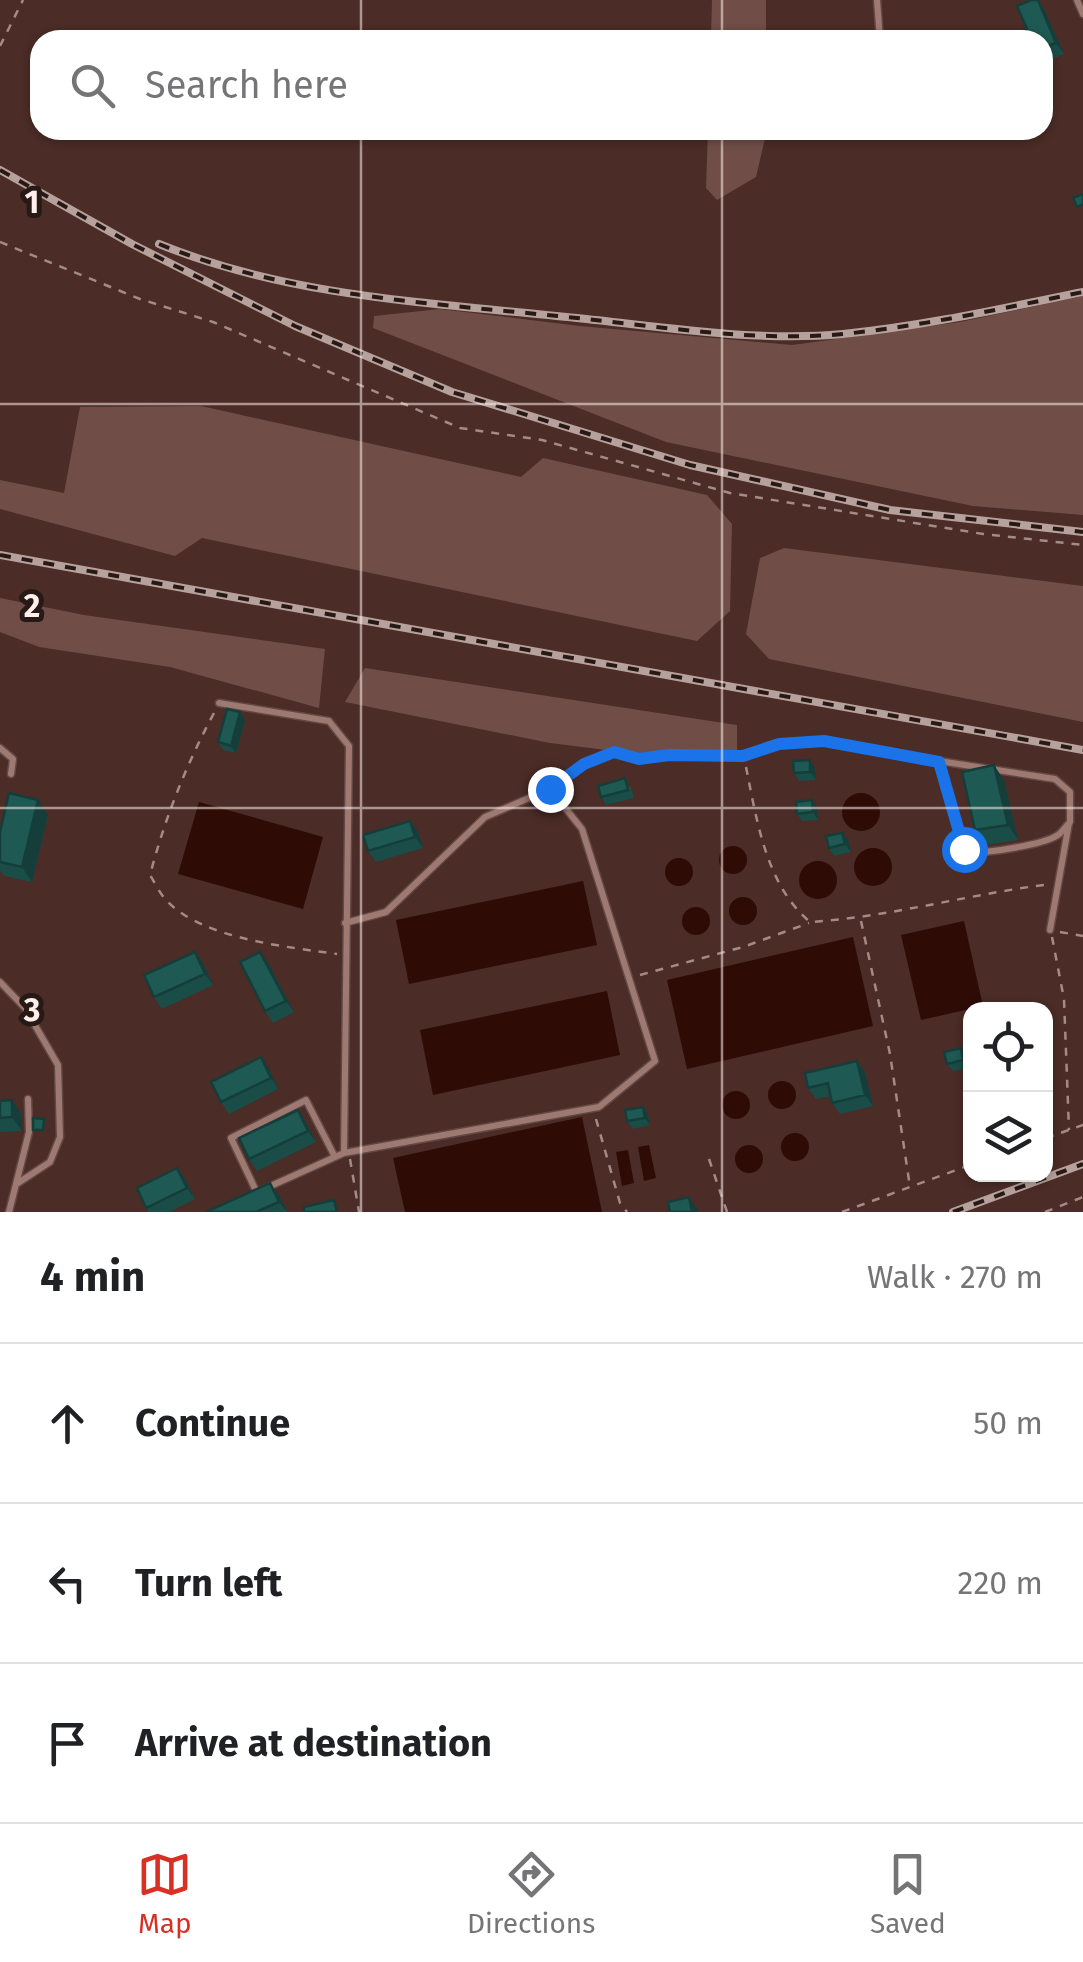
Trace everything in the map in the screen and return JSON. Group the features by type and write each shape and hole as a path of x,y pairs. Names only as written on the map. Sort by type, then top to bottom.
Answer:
{"lane":[{"path":"876,0 879,30"},
{"path":"1077,0 1083,14"},
{"path":"219,703 329,721 349,746 346,1153"},
{"path":"345,923 386,912 485,818 550,789 584,764 614,752 639,759 669,755 743,756 779,744 824,741 1054,780 1070,792 1070,822 1050,930"},
{"path":"0,748 13,759 10,774"},
{"path":"939,762 966,852 1046,840 1070,822"},
{"path":"243,1199 346,1153 599,1107 654,1061 582,829 550,789"},
{"path":"0,982 25,1008 58,1065 60,1137 50,1162 18,1184"},
{"path":"10,1212 29,1132 28,1099"},
{"path":"257,1192 231,1138 306,1100 335,1157"}],"path":[{"path":"0,46 23,0"},
{"path":"0,242 41,262 213,322 460,428 542,440 730,493 984,534 1083,545"},
{"path":"219,703 162,829 150,875 168,902 209,927 248,940 345,955"},
{"path":"743,756 760,838 790,906 810,922"},
{"path":"628,978 742,947 810,922 860,919 932,902 1058,883"},
{"path":"860,919 890,1054 910,1188"},
{"path":"1069,1130 1064,999 1050,930 1083,936"},
{"path":"593,1108 620,1203 627,1212"},
{"path":"1053,1136 1083,1125"},
{"path":"346,1153 360,1212"},
{"path":"709,1159 727,1212"},
{"path":"842,1212 963,1168"},
{"path":"1045,1212 1083,1198"}],"shaded area":[{"path":"712,0 766,0 766,30 711,30"},
{"path":"708,140 765,140 756,177 717,200 706,188"},
{"path":"1083,296 1083,515 973,506 666,442 373,328 374,316 440,309 792,345 960,322"},
{"path":"201,406 521,477 543,458 707,495 732,524 730,611 697,641 202,538 175,556 0,509 0,480 64,493 80,407"},
{"path":"784,548 1083,586 1083,722 769,659 746,634 760,558"},
{"path":"0,598 84,615 325,649 319,708 170,667 39,647 0,632"},
{"path":"365,668 737,725 737,751 638,754 550,743 345,702"},
{"path":"861,793 875,798 880,812 875,826 861,831 847,826 842,812 847,798"},
{"path":"199,802 323,837 303,909 178,874"},
{"path":"733,846 743,850 747,860 743,870 733,874 723,870 719,860 723,850"},
{"path":"873,848 887,853 892,867 887,881 873,886 859,881 854,867 859,853"},
{"path":"679,858 689,862 693,872 689,882 679,886 669,882 665,872 669,862"},
{"path":"818,861 832,866 837,880 832,894 818,899 804,894 799,880 804,866"},
{"path":"583,881 597,945 409,984 396,920"},
{"path":"743,897 753,901 757,911 753,921 743,925 733,921 729,911 733,901"},
{"path":"696,907 706,911 710,921 706,931 696,935 686,931 682,921 686,911"},
{"path":"964,921 982,1002 963,1002 963,1011 921,1020 901,935"},
{"path":"853,937 873,1026 687,1069 667,980"},
{"path":"607,991 620,1055 433,1095 420,1030"},
{"path":"782,1081 792,1085 796,1095 792,1105 782,1109 772,1105 768,1095 772,1085"},
{"path":"736,1091 746,1095 750,1105 746,1115 736,1119 726,1115 722,1105 726,1095"},
{"path":"582,1117 602,1212 405,1212 393,1158"},
{"path":"795,1133 805,1137 809,1147 805,1157 795,1161 785,1157 781,1147 785,1137"},
{"path":"649,1145 656,1178 644,1181 638,1147"},
{"path":"749,1145 759,1149 763,1159 759,1169 749,1173 739,1169 735,1159 739,1149"},
{"path":"628,1150 634,1183 622,1186 616,1152"}],"building":[{"path":"1038,0 1051,30 1025,30 1017,6"},
{"path":"1083,194 1083,204 1077,207 1073,198"},
{"path":"227,709 240,712 231,746 218,742"},
{"path":"810,760 810,772 794,773 793,761"},
{"path":"994,765 1008,825 975,830 962,772"},
{"path":"625,778 628,790 601,797 598,786"},
{"path":"9,793 38,800 22,867 0,862 0,832"},
{"path":"812,800 813,812 797,814 796,802"},
{"path":"410,821 415,837 368,851 363,835"},
{"path":"842,833 845,844 829,848 826,836"},
{"path":"195,952 205,974 154,997 144,975"},
{"path":"260,952 286,1001 265,1011 240,962"},
{"path":"961,1048 963,1060 947,1064 944,1052"},
{"path":"261,1057 271,1078 221,1102 211,1082"},
{"path":"857,1061 865,1095 832,1103 828,1083 808,1088 805,1073"},
{"path":"12,1100 12,1117 0,1118 0,1101"},
{"path":"643,1107 645,1118 627,1121 625,1110"},
{"path":"298,1110 308,1131 249,1159 239,1138"},
{"path":"33,1118 44,1119 43,1130 33,1130"},
{"path":"177,1168 187,1188 146,1208 137,1188"},
{"path":"270,1183 279,1202 256,1212 206,1212"},
{"path":"689,1197 692,1212 670,1212 668,1202"},
{"path":"334,1200 337,1212 304,1212 304,1207"}],"railway":[{"path":"0,170 132,244 295,326 452,392 690,465 890,510 1083,532"},
{"path":"159,244 261,276 365,296 743,335 810,336 873,331 1083,292"},
{"path":"0,555 1083,750"},
{"path":"953,1212 1083,1164"}],"route":[{"path":"550,789 584,764 614,752 639,759 669,755 743,756 779,744 824,741 939,762 964,849"}]}
